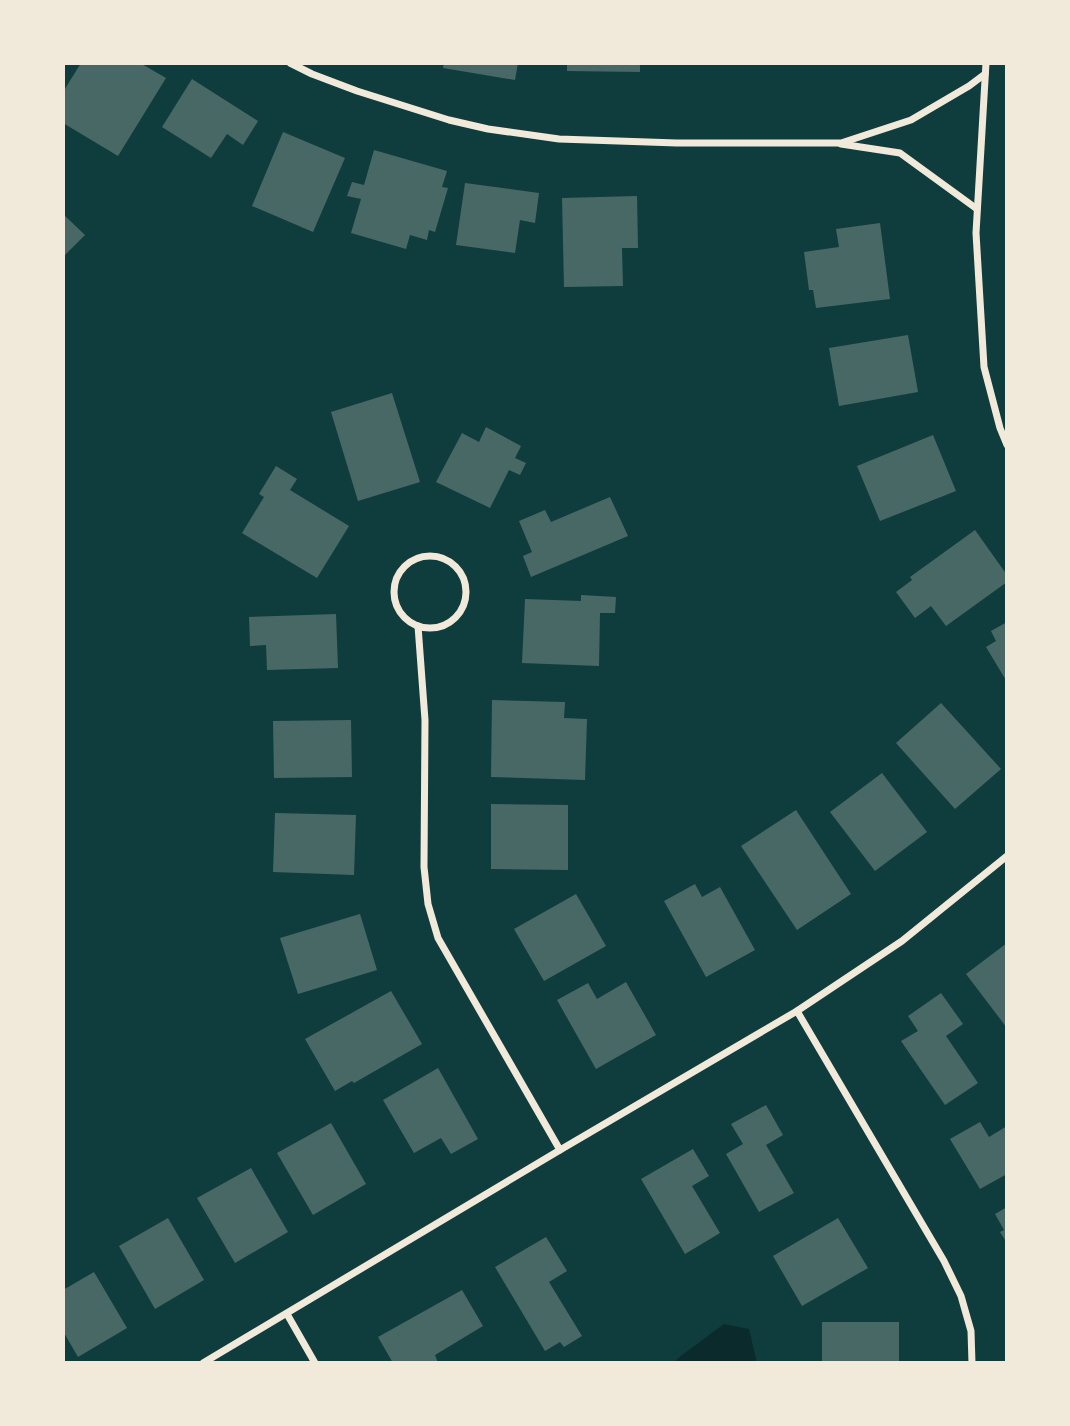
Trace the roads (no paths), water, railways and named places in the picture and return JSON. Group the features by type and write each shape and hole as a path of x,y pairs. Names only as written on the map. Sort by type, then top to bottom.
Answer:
{"street":[{"path":"290,63 357,91 449,120 488,129 559,139 841,144 900,153 977,209"},
{"path":"986,63 976,233 984,367 1007,445"},
{"path":"841,144 911,120 970,86 985,74"},
{"path":"434,555 448,560 458,568 466,590 465,602 459,614 441,627 418,626 406,620 396,607 394,581 400,569 409,561 434,555"},
{"path":"418,626 425,720 424,867 428,904 438,938 560,1150"},
{"path":"203,1363 797,1012 902,941 1007,856"},
{"path":"797,1012 950,1273 961,1296 971,1331 972,1363"},
{"path":"287,1314 315,1363"}],"water":[{"path":"724,1324 749,1329 757,1363 673,1363 682,1355"}]}
